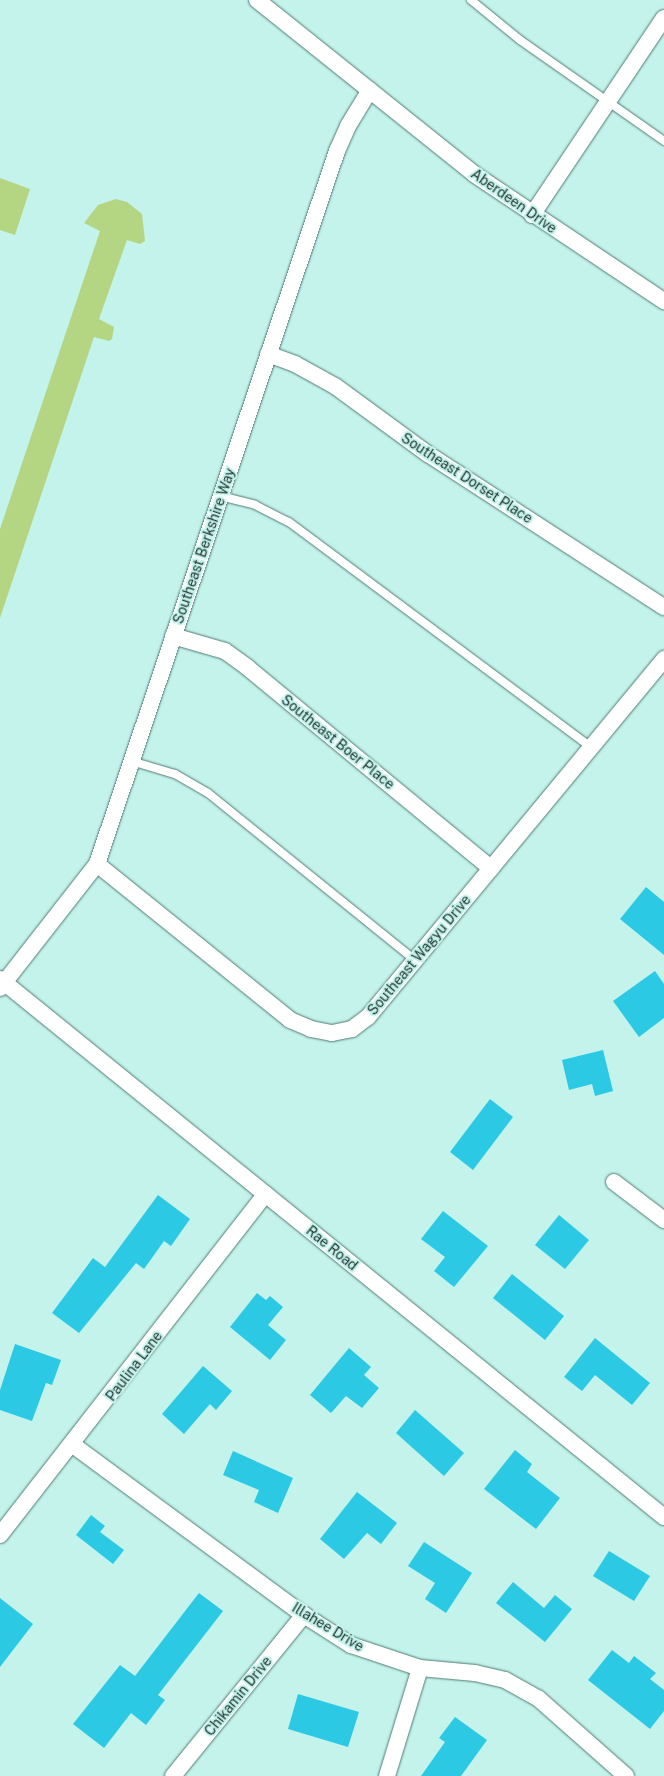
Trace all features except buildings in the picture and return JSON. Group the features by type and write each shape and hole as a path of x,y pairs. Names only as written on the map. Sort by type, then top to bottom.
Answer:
{"street":[{"name":"Aberdeen Drive","path":"257,0 474,174 532,215 664,301"},
{"path":"532,215 664,18"},
{"name":"Southeast Berkshire Way","path":"2,983 96,864 337,151 348,126 370,90"},
{"name":"Southeast Dorset Place","path":"268,354 296,364 335,386 428,454 664,607"},
{"name":"Southeast Boer Place","path":"173,636 225,651 491,868"},
{"name":"Southeast Wagyu Drive","path":"96,864 290,1020 311,1030 332,1033 352,1029 368,1017 664,659"},
{"name":"Rae Road","path":"2,983 664,1517"},
{"path":"614,1182 664,1220"},
{"name":"Paulina Lane","path":"0,1535 73,1445 265,1194"},
{"name":"Illahee Drive","path":"73,1445 304,1615 351,1645 420,1668 475,1673 505,1680 539,1700 626,1776"},
{"name":"Chikamin Drive","path":"172,1776 304,1615"},
{"path":"387,1776 420,1668"}],"lane":[{"path":"471,0 606,102 664,141"},
{"path":"220,496 273,512 289,522 591,747"},
{"path":"130,761 175,774 208,793 415,960"}],"green space":[{"path":"0,178 30,189 15,235 0,230"},
{"path":"116,199 127,202 142,214 145,241 140,244 127,240 99,319 114,327 112,339 109,341 94,337 0,618 0,529 100,231 84,223 98,205"}]}
